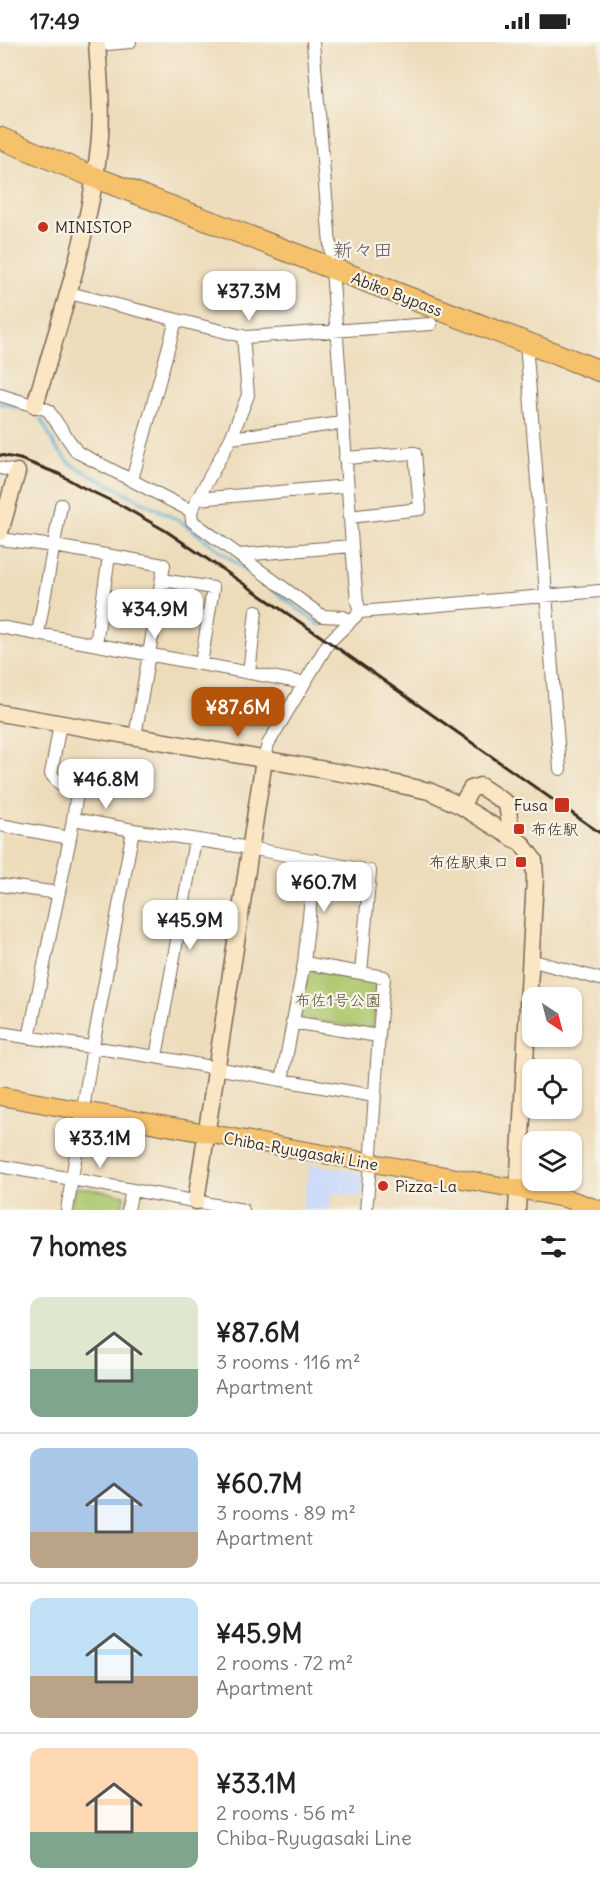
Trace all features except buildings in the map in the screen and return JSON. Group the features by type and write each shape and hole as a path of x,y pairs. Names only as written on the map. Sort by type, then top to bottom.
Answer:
{"highway":[{"name":"Abiko Bypass","path":"0,138 94,177 600,370"}],"main road":[{"name":"Chiba-Ryugasaki Line","path":"0,1096 518,1189 568,1199 600,1210"}],"street":[{"path":"35,405 69,293 94,177 100,118 97,43 130,42"},
{"path":"313,42 347,486 357,601 360,612"},
{"path":"69,293 243,336 337,332 431,324"},
{"path":"132,480 176,320"},
{"path":"243,336 248,395 231,438 191,511 192,520 322,616 343,617 350,620"},
{"path":"526,343 560,769"},
{"path":"0,395 48,410 77,452 191,511"},
{"path":"231,438 342,423"},
{"path":"345,458 415,453 420,509 350,517"},
{"path":"0,468 17,472 0,530 54,546 164,566 135,737"},
{"path":"198,499 347,486"},
{"path":"38,633 61,505"},
{"path":"239,555 352,546"},
{"path":"96,644 109,556"},
{"path":"162,580 213,588 201,664"},
{"path":"195,1205 264,760 268,744 335,635 360,612 600,591"},
{"path":"249,673 256,611"},
{"path":"0,627 304,683"},
{"path":"0,713 429,791 461,806 512,837 527,849 534,860 517,1210"},
{"path":"29,1038 60,893 78,787 59,783 51,774 60,724"},
{"path":"461,806 471,789 480,786 507,804 512,837"},
{"path":"74,819 250,848 370,871 361,973"},
{"path":"0,825 70,838"},
{"path":"67,1210 93,1046 133,830"},
{"path":"156,1057 195,840"},
{"path":"282,1080 304,963 315,860"},
{"path":"0,885 60,893"},
{"path":"530,960 600,979"},
{"path":"304,963 384,977 366,1210"},
{"path":"292,1022 378,1036"},
{"path":"0,1033 93,1046 374,1096"},
{"path":"0,1166 132,1190 195,1205 243,1210"},
{"path":"128,1210 132,1190"}],"shaded area":[{"path":"310,1164 365,1173 362,1197 332,1193 329,1210 302,1210"}],"green space":[{"name":"布佐1号公園","path":"307,969 377,982 373,1030 297,1018"},
{"path":"79,1187 125,1195 122,1210 71,1210 74,1190"}],"waterway":[{"path":"0,403 22,409"},
{"path":"41,419 56,448 72,465 180,521 320,625"}],"railway":[{"path":"0,455 20,459 59,474 166,531 329,642 600,833"}],"place":[{"name":"MINISTOP","path":"43,227"},
{"name":"Fusa","path":"562,805"},
{"name":"布佐駅","path":"519,829"},
{"name":"布佐駅東口","path":"521,862"},
{"name":"Pizza-La","path":"383,1186"}],"district":[{"name":"新々田","path":"363,249"}]}
